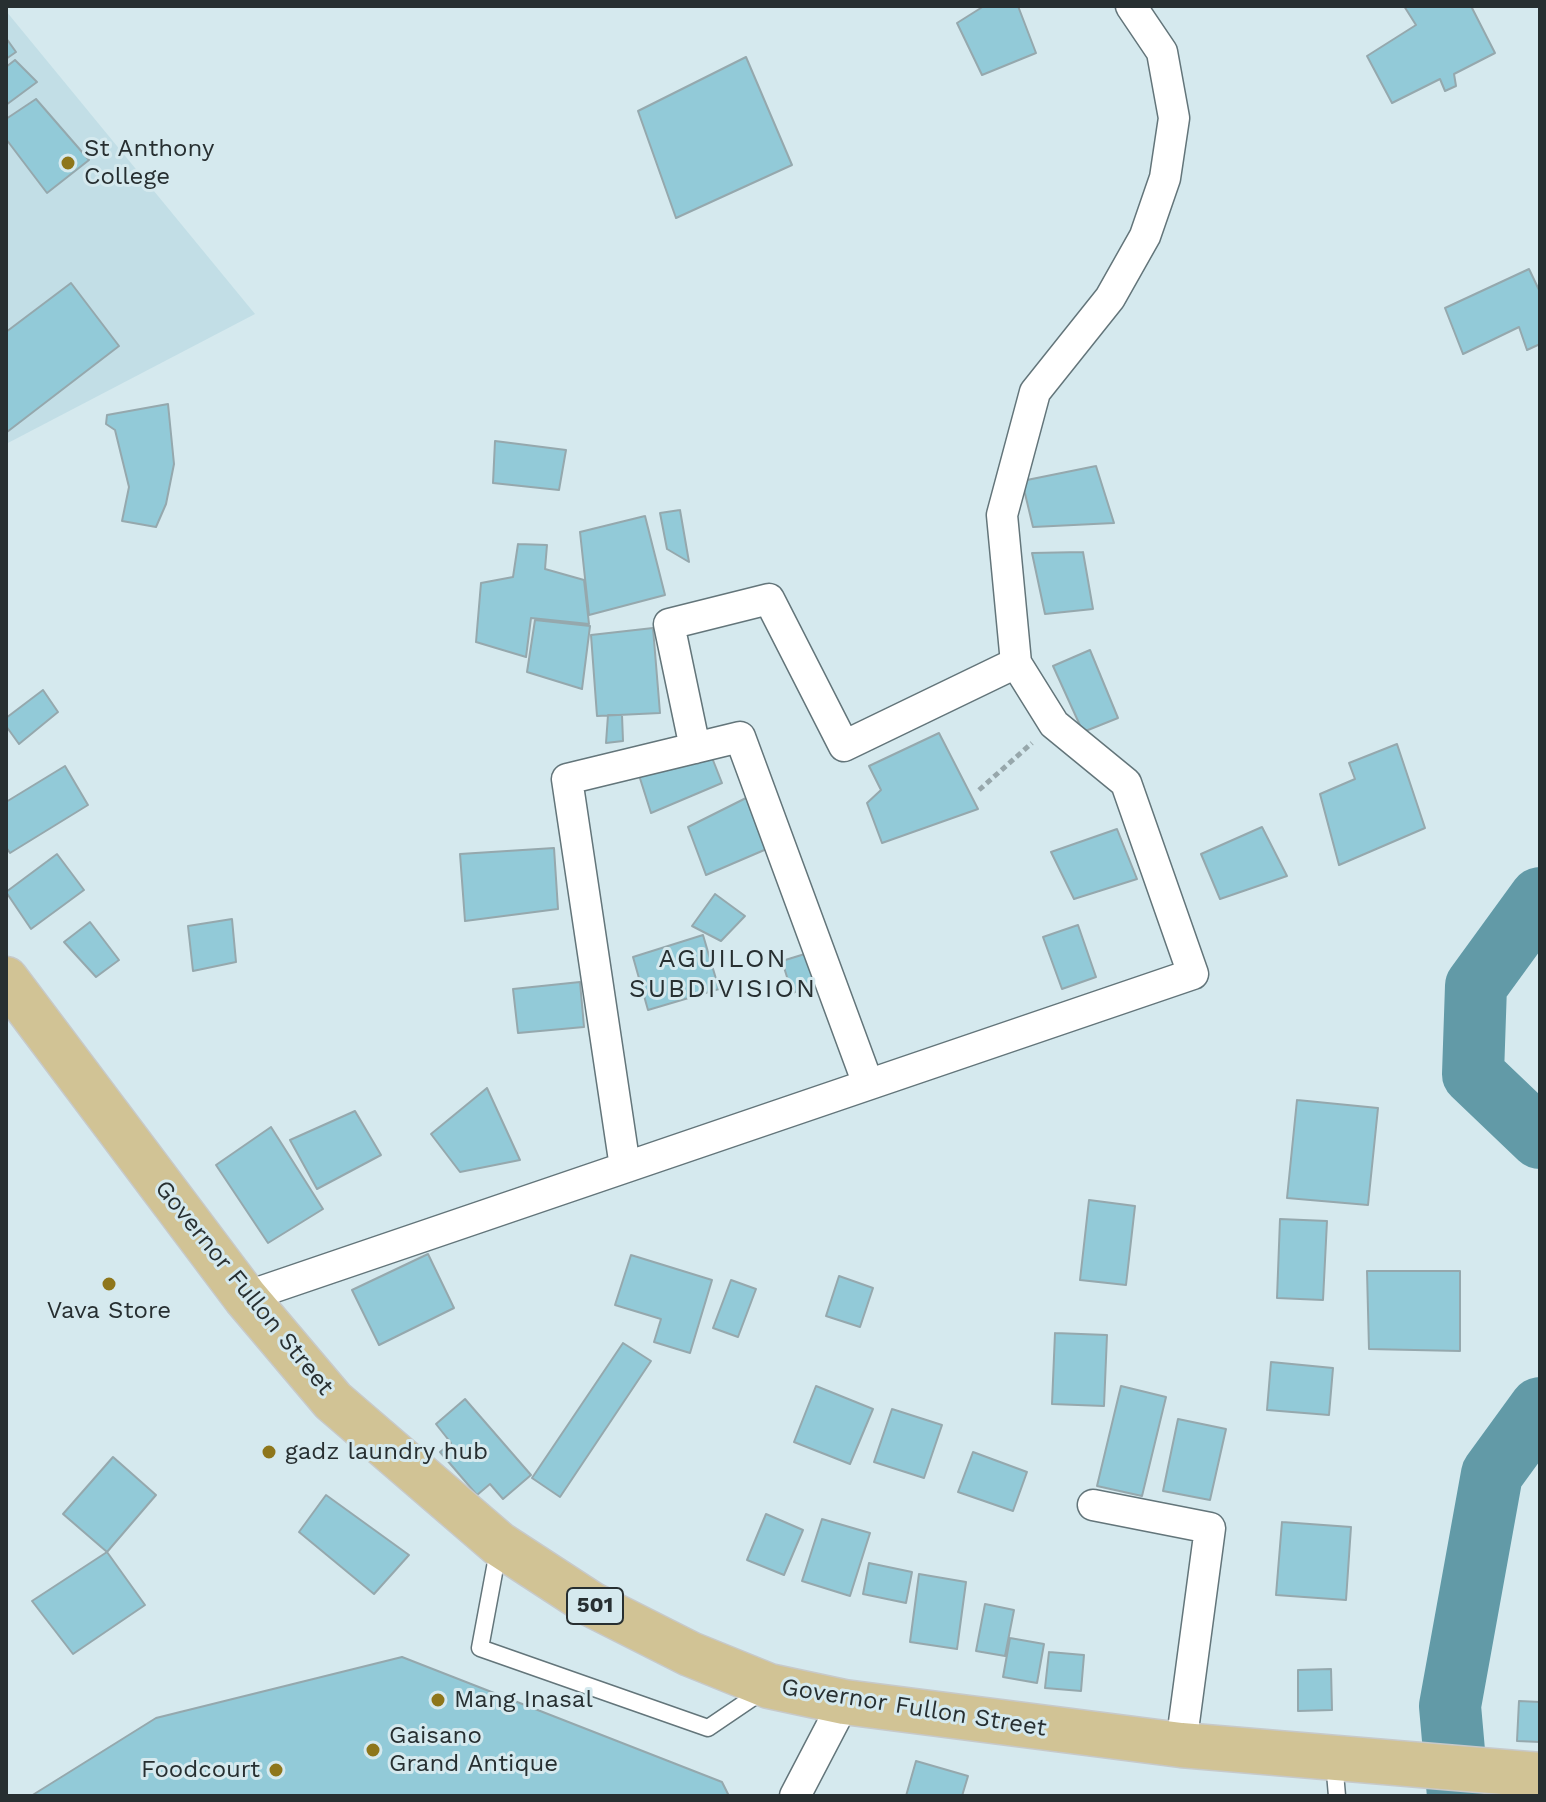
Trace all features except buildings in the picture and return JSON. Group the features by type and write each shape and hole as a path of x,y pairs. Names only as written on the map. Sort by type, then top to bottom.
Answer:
{"main road":[{"name":"Governor Fullon Street","path":"6,979 245,1297 333,1401 499,1544 591,1604 690,1654 769,1686 844,1702 1181,1745 1335,1776 1459,1768 1540,1775"}],"street":[{"path":"245,1297 1193,974 1126,783 1054,724 1016,663 1002,515 1035,392 1110,298 1145,236 1165,178 1174,118 1162,52 1131,6"},
{"path":"695,748 669,624 769,599 844,746 1016,663"},
{"path":"625,1167 567,779 740,737 868,1084"},
{"path":"1093,1505 1210,1528 1181,1745"},
{"path":"795,1796 844,1702"}],"lane":[{"path":"499,1544 480,1648 708,1728 769,1686"}],"path":[{"path":"979,790 1054,724"}],"shaded area":[{"name":"St Anthony College","path":"6,11 255,314 6,444"}],"waterway":[{"path":"1540,898 1476,986 1473,1074 1540,1138"},
{"path":"1458,1796 1450,1706 1492,1474 1540,1408"}],"place":[{"name":"St Anthony College","path":"68,163"},
{"name":"Vava Store","path":"109,1284"},
{"name":"gadz laundry hub","path":"269,1452"},
{"name":"Mang Inasal","path":"438,1700"},
{"name":"Gaisano Grand Antique","path":"373,1750"},
{"name":"Foodcourt","path":"276,1770"}],"district":[{"name":"AGUILON SUBDIVISION","path":"723,974"}]}
